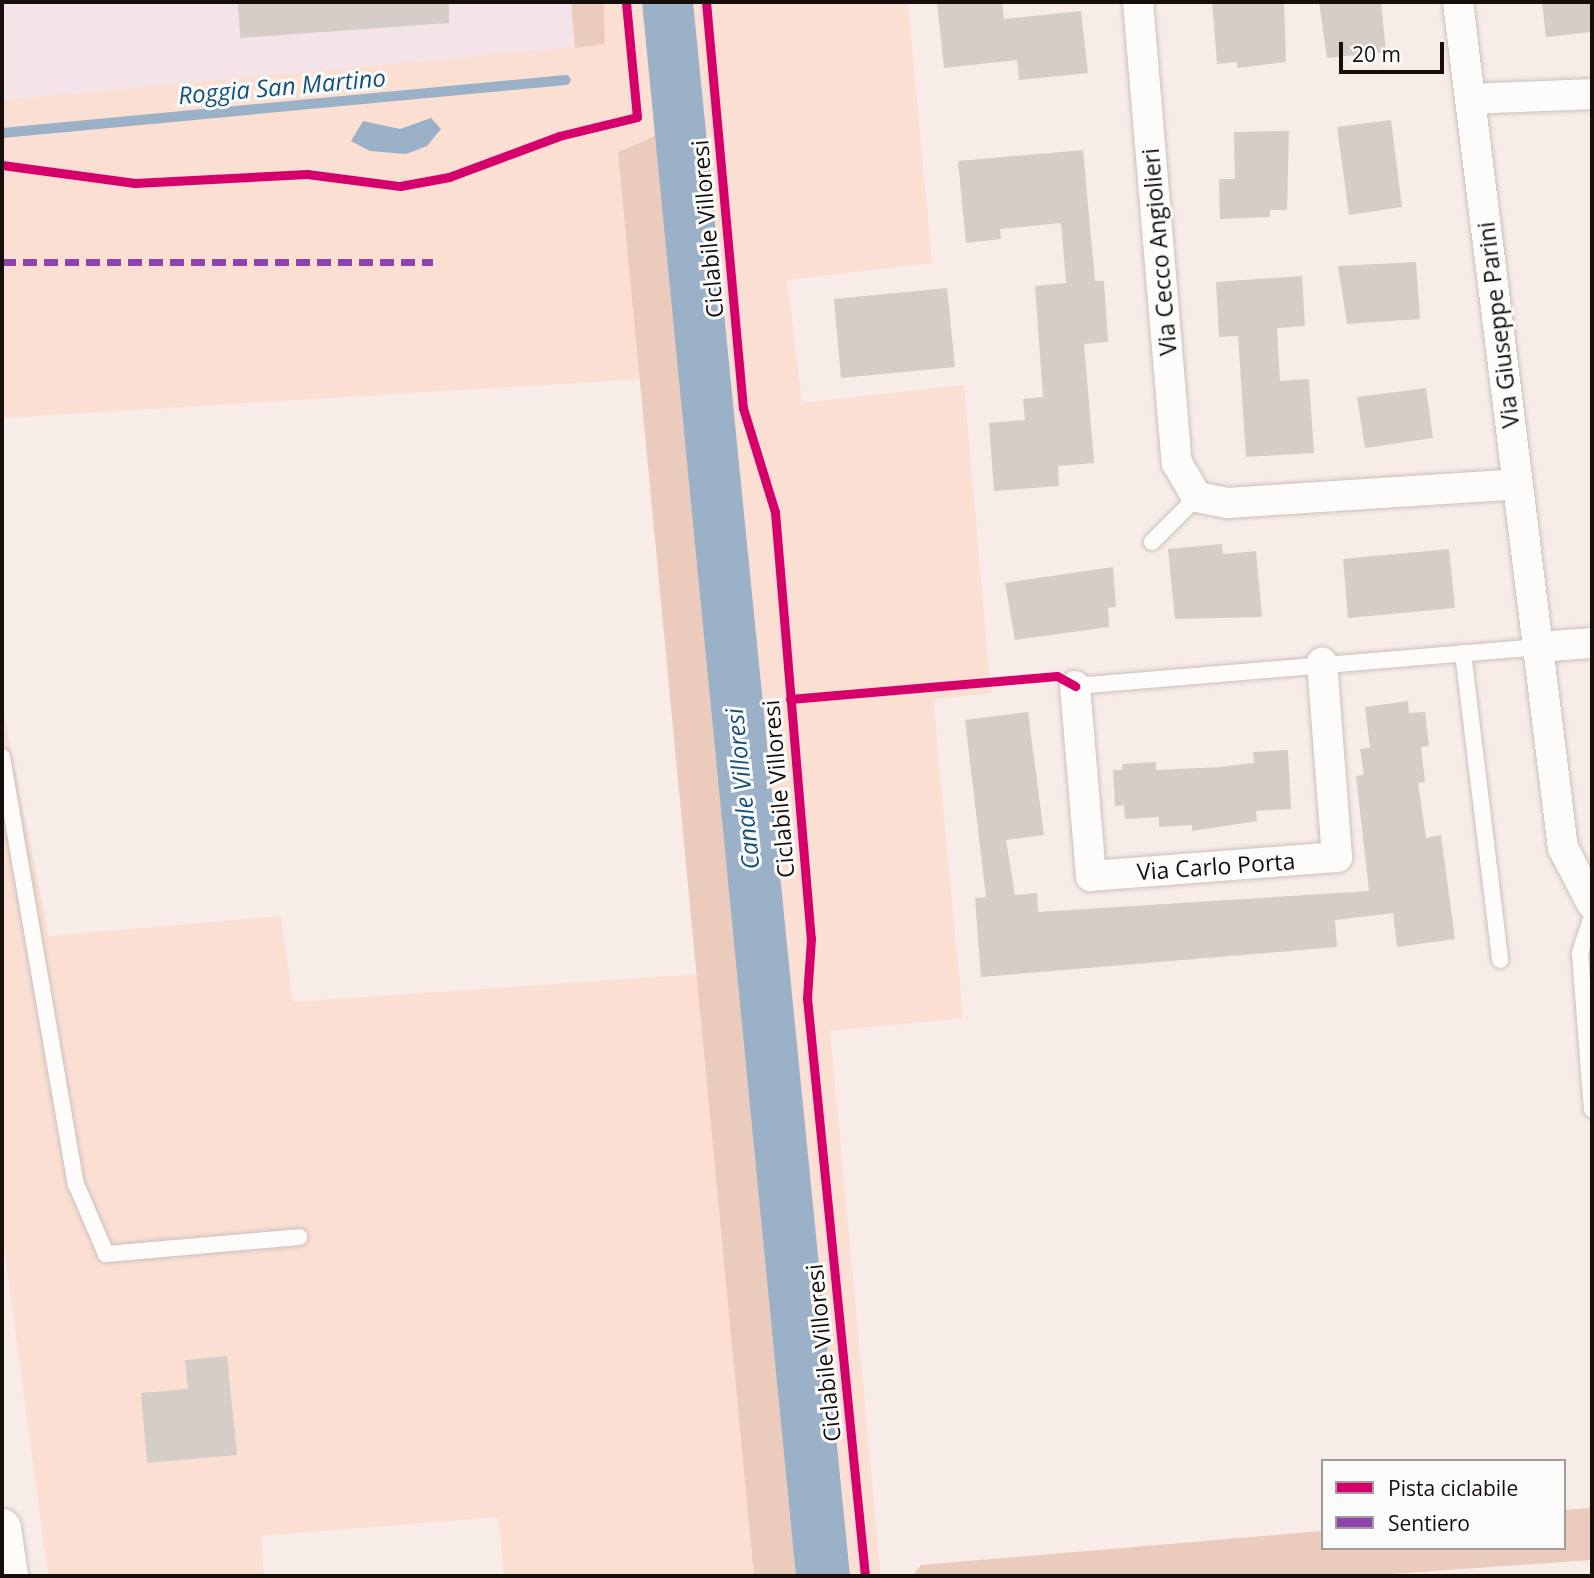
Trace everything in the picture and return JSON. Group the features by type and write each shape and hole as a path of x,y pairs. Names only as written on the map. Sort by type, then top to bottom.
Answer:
{"main road":[{"path":"2,1528 9,1576"}],"street":[{"name":"Via Cecco Angiolieri","path":"1138,2 1177,463 1197,497"},
{"name":"Via Giuseppe Parini","path":"1458,2 1563,848 1592,904"},
{"path":"1470,99 1592,94"},
{"path":"1197,497 1227,503 1517,484"},
{"path":"1537,647 1592,643"},
{"name":"Via Carlo Porta","path":"1075,686 1091,876 1336,857 1322,663"}],"lane":[{"path":"1152,542 1197,497"},
{"path":"1075,686 1322,663 1537,647"},
{"path":"1463,653 1500,960"},
{"path":"2,757 76,1184 106,1254 299,1237"},
{"path":"1592,916 1580,954 1592,1110"}],"shaded area":[{"path":"2,2 571,2 575,48 2,100"},
{"path":"571,2 604,2 605,44 575,48"},
{"path":"604,2 642,2 657,135 618,152 641,379 4,418 2,100 606,44"},
{"path":"693,2 908,2 932,263 787,280 802,403 964,385 991,693 933,699 963,1018 830,1031 881,1576 850,1576"},
{"path":"657,135 773,1301 796,1576 754,1576 618,152"},
{"path":"2,705 49,936 281,916 293,1002 698,974 754,1576 504,1576 498,1517 261,1536 264,1576 48,1576 2,1231"},
{"path":"1592,1508 1592,1560 1363,1576 912,1576 921,1565 1321,1531 1321,1550 1566,1550 1566,1510"}],"water":[{"name":"Canale Villoresi","path":"642,2 693,2 850,1576 796,1576"},
{"path":"431,118 441,129 427,146 406,154 370,151 351,141 363,121 400,129"}],"building":[{"path":"238,2 449,2 449,23 240,38"},
{"path":"937,2 1002,2 1004,19 1081,11 1088,73 1019,80 1017,60 944,68"},
{"path":"1212,2 1284,2 1286,62 1237,68 1237,62 1217,64"},
{"path":"1319,2 1381,2 1386,52 1327,58"},
{"path":"1542,2 1592,2 1592,32 1546,37"},
{"path":"1391,120 1402,207 1349,215 1337,127"},
{"path":"1289,131 1287,210 1270,210 1270,217 1220,219 1219,179 1235,179 1234,132"},
{"path":"1083,150 1095,281 1104,281 1108,342 1084,344 1094,463 1058,466 1059,486 994,491 989,423 1025,420 1023,399 1043,397 1035,286 1066,283 1061,223 1000,229 1001,239 966,243 958,161"},
{"path":"1416,262 1420,319 1347,324 1338,266"},
{"path":"1302,276 1305,326 1277,328 1280,381 1309,379 1314,453 1246,457 1238,336 1219,337 1216,282"},
{"path":"947,288 955,367 841,378 834,299"},
{"path":"1426,388 1433,438 1365,448 1357,397"},
{"path":"1222,544 1223,554 1256,551 1262,617 1175,619 1168,549"},
{"path":"1449,549 1455,608 1348,618 1343,559"},
{"path":"1113,567 1116,607 1108,608 1109,627 1015,640 1005,583"},
{"path":"1408,701 1409,713 1425,712 1429,746 1421,747 1425,782 1418,783 1426,838 1441,835 1455,939 1397,947 1393,913 1335,920 1337,947 981,977 975,898 986,897 965,720 1028,712 1044,835 1006,840 1015,895 1037,893 1038,912 1369,891 1356,776 1364,775 1360,749 1370,748 1365,707"},
{"path":"1288,750 1291,809 1256,811 1257,821 1192,831 1192,825 1159,827 1159,817 1125,819 1124,805 1115,806 1113,770 1122,770 1122,764 1156,762 1156,770 1220,767 1254,763 1253,752"},
{"path":"227,1356 237,1455 147,1463 141,1393 188,1389 185,1360"}],"waterway":[{"name":"Roggia San Martino","path":"2,133 566,80"}],"marked path":[{"path":"2,262 433,262"}],"cycle path":[{"path":"2,165 135,183 307,174 400,186 449,177 559,136 637,117 626,2"},
{"name":"Ciclabile Villoresi","path":"706,2 743,408 775,512 811,938 807,998 865,1576"},
{"name":"Ciclabile Villoresi","path":"790,699 1057,676 1075,686"}]}
